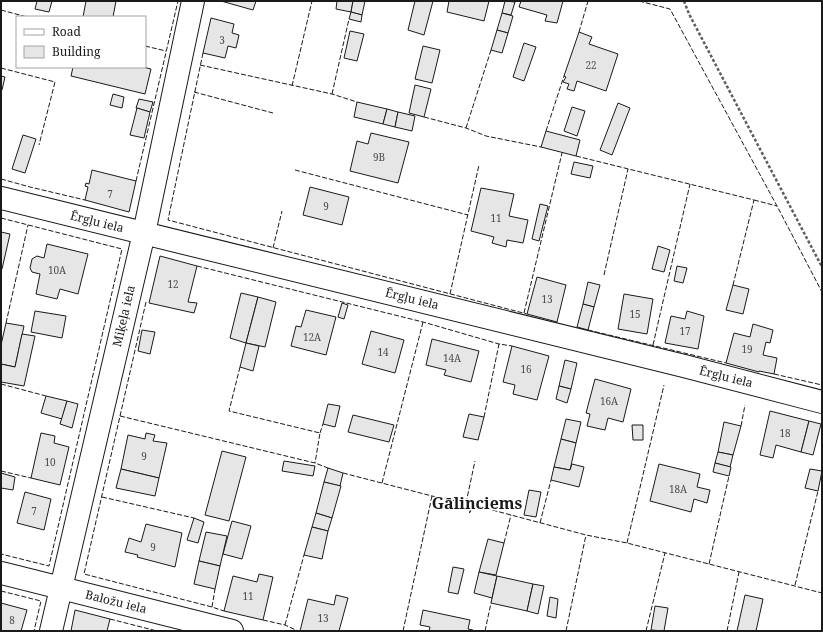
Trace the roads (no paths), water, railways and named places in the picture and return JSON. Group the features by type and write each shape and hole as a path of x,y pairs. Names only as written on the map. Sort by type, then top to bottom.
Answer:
{"street":[{"name":"Miķeļa iela","path":"51,631 144,233 193,1"},
{"name":"Ērgļu iela","path":"1,198 684,366 822,402"},
{"name":"Baložu iela","path":"1,573 232,631"}],"district":[{"name":"Gāliņciems","path":"477,503"}]}
